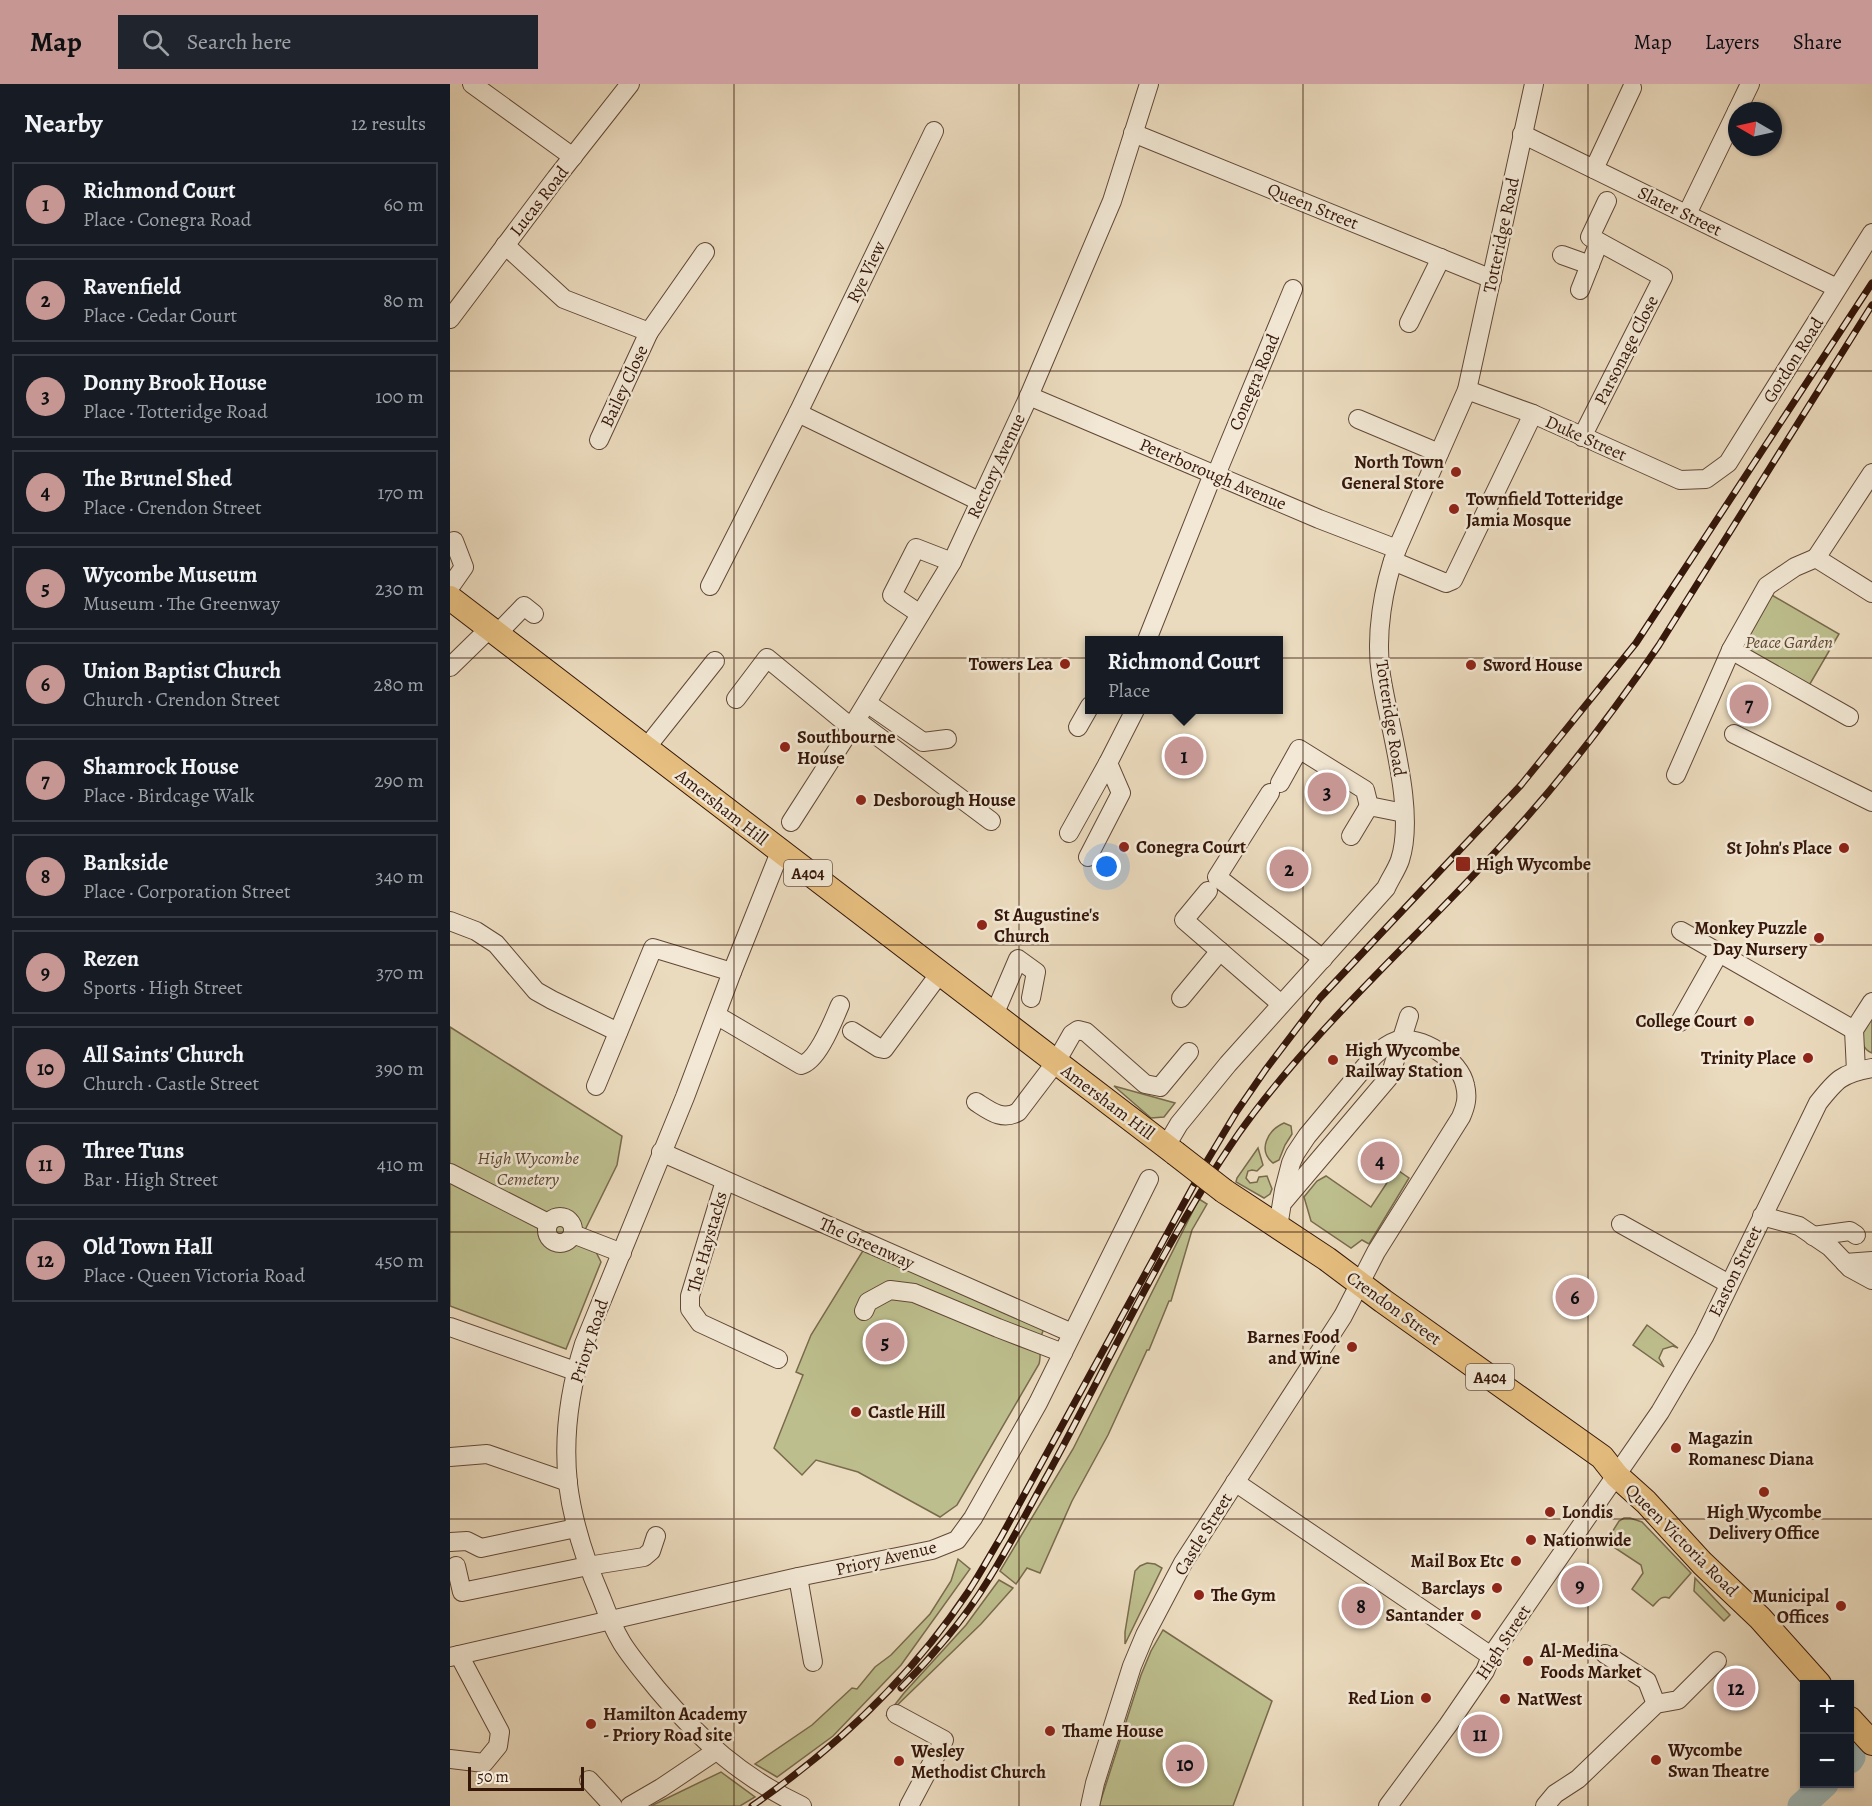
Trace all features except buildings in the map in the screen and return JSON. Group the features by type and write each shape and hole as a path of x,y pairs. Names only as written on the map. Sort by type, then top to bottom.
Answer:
{"main road":[{"name":"Amersham Hill","path":"450,598 1171,1150"},
{"name":"Crendon Street","path":"1171,1150 1224,1191 1327,1259 1602,1457 1617,1476"},
{"name":"Queen Victoria Road","path":"1617,1476 1646,1502 1702,1563 1760,1618 1815,1680"},
{"path":"1854,1723 1872,1743"}],"street":[{"path":"472,84 573,157"},
{"name":"Lucas Road","path":"450,319 630,84"},
{"name":"Rectory Avenue","path":"791,822 854,724 952,562 1029,396 1112,201 1149,84"},
{"name":"Totteridge Road","path":"1171,1150 1179,1124 1228,1064 1386,888 1400,860 1405,833 1404,801 1381,673 1380,641 1384,604 1395,555 1467,390 1534,84"},
{"path":"1741,102 1750,84"},
{"path":"1594,169 1632,88"},
{"path":"1687,214 1728,130"},
{"name":"Rye View","path":"710,586 798,413 934,131"},
{"name":"Queen Street","path":"1133,133 1492,279"},
{"name":"Slater Street","path":"1522,134 1837,288"},
{"path":"1580,290 1599,242 1590,237 1607,201"},
{"name":"Gordon Road","path":"1706,479 1728,463 1872,233"},
{"name":"Parsonage Close","path":"1582,437 1663,277 1599,242"},
{"name":"Bailey Close","path":"505,245 564,299 649,332"},
{"name":"Bailey Close","path":"599,440 649,332 705,252"},
{"path":"1562,255 1590,265"},
{"path":"1409,323 1441,258"},
{"name":"Conegra Road","path":"1149,636 1214,474 1293,289"},
{"name":"Duke Street","path":"1467,390 1533,414 1680,480 1706,479"},
{"name":"Peterborough Avenue","path":"1029,396 1319,519 1395,555 1446,583 1453,580 1533,414"},
{"path":"798,413 979,501"},
{"path":"1358,419 1439,453"},
{"path":"1676,775 1731,650 1767,586 1795,567 1816,558 1872,473"},
{"path":"450,588 464,567 454,540"},
{"path":"920,614 892,595 916,548 952,562"},
{"path":"1816,558 1872,593"},
{"path":"450,667 524,606 534,614"},
{"path":"1731,650 1849,717"},
{"path":"736,699 767,658 854,724 991,821"},
{"path":"646,748 715,660"},
{"path":"867,703 923,742 947,739"},
{"path":"1078,727 1085,714"},
{"path":"1069,833 1133,714"},
{"path":"1734,734 1872,802"},
{"path":"1323,959 1217,877 1299,749 1365,790 1369,806 1351,836"},
{"path":"1088,857 1121,793 1108,763"},
{"path":"1369,806 1404,813"},
{"name":"Priory Road","path":"780,852 685,1097 584,1344 575,1371 567,1422 568,1482 576,1528 588,1566 610,1621 622,1644 688,1725 716,1751 749,1777 802,1806"},
{"path":"1208,891 1184,920 1281,1004"},
{"path":"450,921 476,931 496,944 536,991 618,1032"},
{"path":"1681,931 1854,1030 1872,1002"},
{"path":"596,1086 653,948 732,972"},
{"path":"1181,998 1220,951"},
{"path":"1680,1022 1719,953"},
{"path":"994,1015 1018,959 1036,972 1031,998"},
{"path":"852,1031 884,1049 940,973"},
{"path":"716,1015 801,1065 808,1063 817,1052 840,1005"},
{"path":"1283,1203 1390,1076 1409,1016"},
{"path":"976,1102 996,1115 1012,1115 1018,1112 1056,1062 1072,1034 1078,1030 1086,1032 1145,1084 1160,1087 1189,1052"},
{"name":"Easton Street","path":"1617,1476 1665,1404 1704,1337 1818,1103 1835,1081 1864,1070 1854,1030"},
{"name":"Castle Street","path":"1090,1806 1095,1783 1125,1689 1145,1635 1183,1563 1343,1316 1376,1252 1466,1106 1467,1094 1460,1072 1437,1050 1425,1043 1411,1040 1401,1041"},
{"path":"1278,1227 1291,1163 1307,1136 1373,1057 1383,1047 1401,1041"},
{"name":"The Greenway","path":"661,1152 1072,1333"},
{"path":"450,1173 548,1224 547,1234 554,1242 564,1243 573,1234 622,1252"},
{"name":"Priory Avenue","path":"455,1656 798,1577 932,1550 957,1540 979,1507 1038,1403 1149,1179"},
{"name":"The Haystacks","path":"725,1181 690,1296 690,1309 700,1323 778,1359"},
{"path":"1762,1216 1799,1226 1830,1247 1848,1265 1872,1280"},
{"path":"1621,1224 1729,1284"},
{"path":"1813,1236 1850,1231 1856,1235"},
{"path":"1848,1265 1872,1261"},
{"path":"1848,1265 1872,1274"},
{"path":"864,1311 868,1302 890,1290 914,1293 1063,1353"},
{"path":"450,1327 575,1371"},
{"path":"450,1457 487,1454 568,1482"},
{"name":"High Street","path":"1388,1806 1454,1716 1485,1671 1491,1656 1617,1476"},
{"path":"1235,1482 1491,1656"},
{"path":"450,1542 467,1541 481,1548 576,1528"},
{"path":"456,1566 462,1592 644,1557 651,1551 656,1536"},
{"path":"798,1577 813,1662"},
{"path":"1605,1654 1647,1680 1656,1704"},
{"path":"450,1759 484,1763 498,1746 500,1732 455,1656"},
{"path":"1545,1806 1555,1794 1578,1779 1656,1704 1678,1700 1717,1661"},
{"path":"896,1714 944,1740 909,1806"},
{"path":"630,1806 716,1751"},
{"path":"589,1780 613,1806"}],"green space":[{"name":"Peace Garden","path":"1770,594 1839,634 1807,689 1738,651"},
{"path":"1872,1011 1872,1053 1862,1043 1861,1032"},
{"name":"High Wycombe Cemetery","path":"450,1027 622,1136 617,1165 585,1230 601,1262 566,1349 450,1306"},
{"path":"1114,1086 1175,1103 1164,1117 1151,1118"},
{"path":"1284,1123 1291,1126 1292,1134 1279,1160 1273,1163 1266,1152 1266,1141 1273,1130"},
{"path":"1258,1148 1263,1165 1257,1171 1248,1171 1246,1178 1250,1183 1257,1182 1259,1177 1267,1176 1272,1189 1270,1194 1264,1198 1236,1182"},
{"path":"1396,1169 1409,1178 1369,1244 1362,1240 1351,1248 1311,1221 1304,1197 1317,1181 1326,1176 1371,1207"},
{"path":"1199,1199 1207,1204 1192,1230 1171,1301 1169,1301 1149,1350 1147,1350 1108,1435 1072,1501 1040,1573 1027,1568 1016,1584 1000,1571 1073,1449"},
{"path":"864,1249 1042,1326 1039,1364 957,1505 940,1517 858,1472 816,1460 802,1475 774,1448 803,1375 796,1372 811,1335"},
{"path":"1647,1325 1678,1348 1673,1346 1663,1349 1659,1358 1664,1367 1633,1345"},
{"path":"1624,1518 1642,1522 1691,1573 1669,1598 1658,1600 1653,1606 1632,1589 1643,1573 1641,1565 1606,1542 1619,1521"},
{"path":"958,1559 970,1569 901,1665 833,1736 777,1777 755,1764 812,1725 852,1688 857,1689 875,1667 891,1655 930,1614 951,1581"},
{"path":"1147,1563 1162,1568 1125,1644 1135,1571"},
{"path":"1695,1578 1730,1615 1724,1621 1694,1591"},
{"path":"999,1580 1013,1588 981,1624 886,1716 966,1625"},
{"path":"1163,1630 1272,1701 1233,1806 1099,1806 1141,1675"},
{"path":"721,1772 755,1797 740,1806 651,1806"}],"waterway":[{"path":"1801,1806 1821,1788"}],"railway":[{"path":"752,1806 813,1760 871,1709 946,1623 1001,1537 1207,1161 1266,1069 1320,998 1521,785 1636,643 1872,283"},
{"path":"901,1688 936,1651 978,1596 995,1569 1162,1258 1239,1133 1268,1095 1331,1022 1520,825 1602,725 1659,645 1872,305"}],"place":[{"name":"North Town General Store","path":"1456,472"},
{"name":"Townfield Totteridge Jamia Mosque","path":"1454,509"},
{"name":"Towers Lea","path":"1065,664"},
{"name":"Sword House","path":"1471,665"},
{"name":"Shamrock House","path":"1749,704"},
{"name":"Southbourne House","path":"785,747"},
{"name":"Richmond Court","path":"1184,756"},
{"name":"Donny Brook House","path":"1327,792"},
{"name":"Desborough House","path":"861,800"},
{"name":"Conegra Court","path":"1124,847"},
{"name":"St John's Place","path":"1844,848"},
{"name":"High Wycombe","path":"1463,864"},
{"name":"Ravenfield","path":"1289,869"},
{"name":"St Augustine's Church","path":"982,925"},
{"name":"Monkey Puzzle Day Nursery","path":"1819,938"},
{"name":"College Court","path":"1749,1021"},
{"name":"Trinity Place","path":"1808,1058"},
{"name":"High Wycombe Railway Station","path":"1333,1060"},
{"name":"The Brunel Shed","path":"1380,1161"},
{"name":"Union Baptist Church","path":"1575,1297"},
{"name":"Wycombe Museum","path":"885,1342"},
{"name":"Barnes Food and Wine","path":"1352,1347"},
{"name":"Castle Hill","path":"856,1412"},
{"name":"Magazin Romanesc Diana","path":"1676,1448"},
{"name":"High Wycombe Delivery Office","path":"1764,1492"},
{"name":"Londis","path":"1550,1512"},
{"name":"Nationwide","path":"1531,1540"},
{"name":"Mail Box Etc","path":"1516,1561"},
{"name":"Rezen","path":"1580,1585"},
{"name":"Barclays","path":"1497,1588"},
{"name":"The Gym","path":"1199,1595"},
{"name":"Bankside","path":"1361,1606"},
{"name":"Municipal Offices","path":"1841,1606"},
{"name":"Santander","path":"1476,1615"},
{"name":"Al-Medina Foods Market","path":"1528,1661"},
{"name":"Old Town Hall","path":"1736,1688"},
{"name":"Red Lion","path":"1426,1698"},
{"name":"NatWest","path":"1505,1699"},
{"name":"Hamilton Academy - Priory Road site","path":"591,1724"},
{"name":"Thame House","path":"1050,1731"},
{"name":"Three Tuns","path":"1480,1734"},
{"name":"Wycombe Swan Theatre","path":"1656,1760"},
{"name":"Wesley Methodist Church","path":"899,1761"},
{"name":"All Saints' Church","path":"1185,1764"}]}
